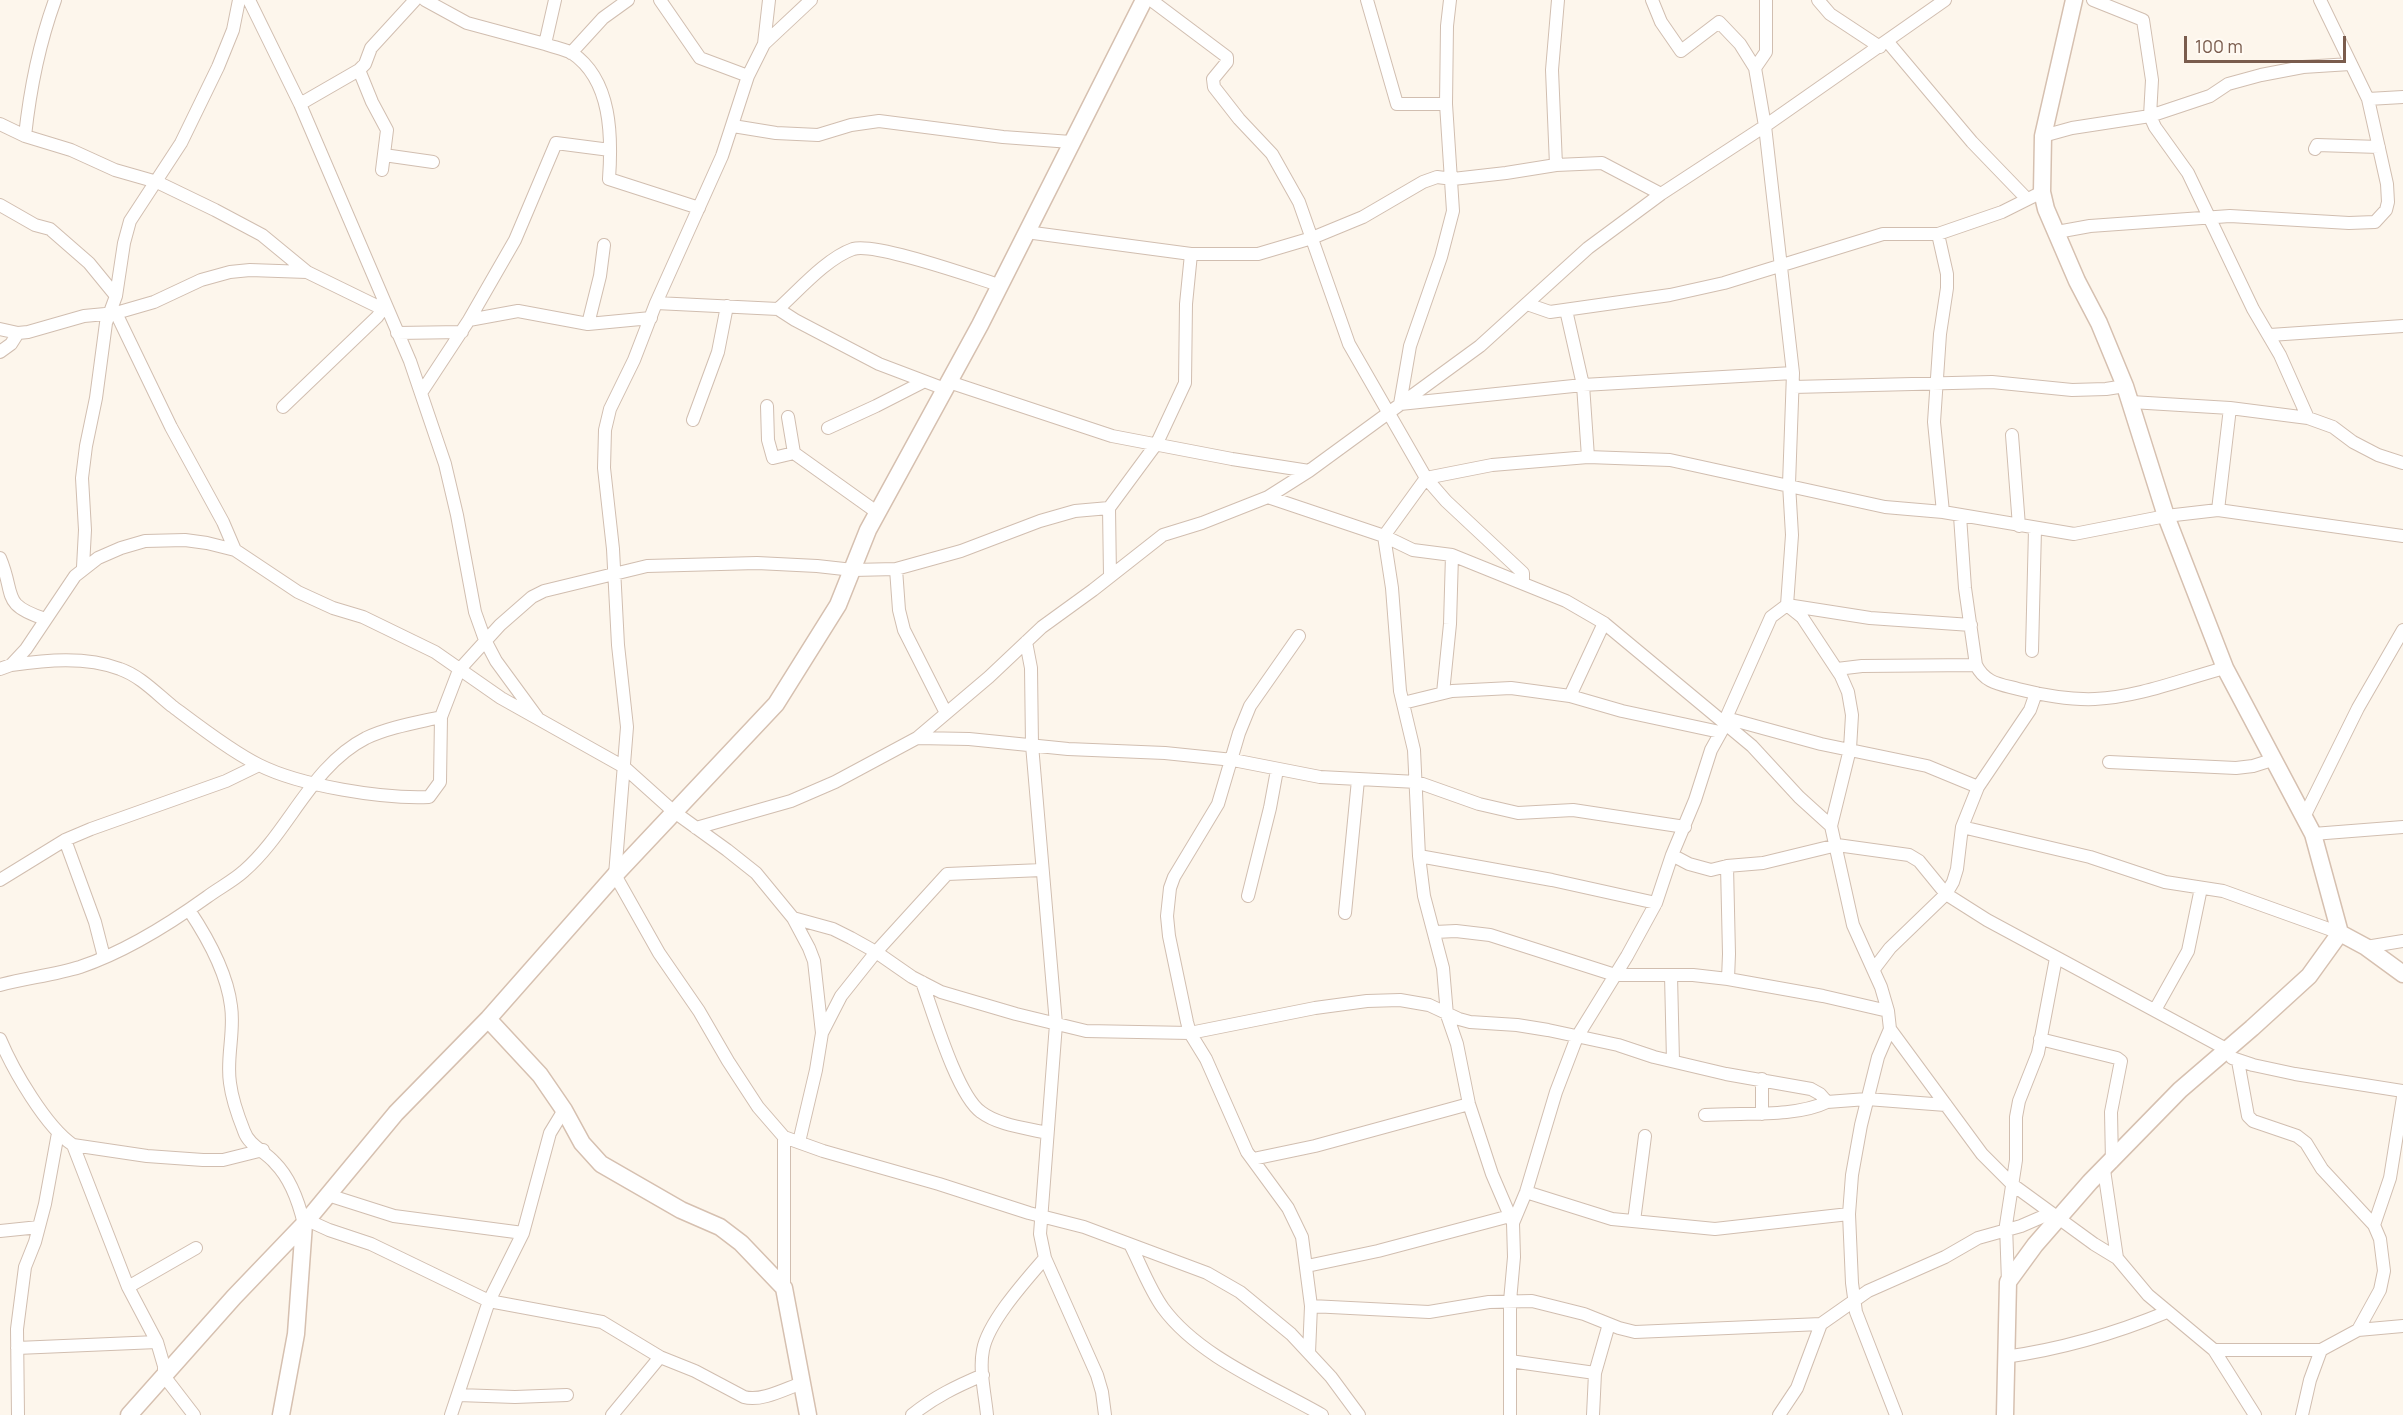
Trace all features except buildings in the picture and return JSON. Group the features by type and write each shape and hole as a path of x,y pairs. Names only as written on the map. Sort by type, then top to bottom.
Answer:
{"street":[{"path":"25,136 29,94 55,0"},
{"path":"83,567 85,530 82,478 124,243 130,221 181,142 218,67 233,30 239,0"},
{"path":"249,0 300,105 421,393 445,464 457,514 475,612 485,640 496,661 538,718"},
{"path":"300,105 365,64 371,48 415,0"},
{"path":"425,0 467,23 571,53 591,72 604,100 609,122 609,179 699,208"},
{"path":"545,44 555,0"},
{"path":"571,53 603,18 628,0"},
{"path":"660,0 700,58 748,76"},
{"path":"769,0 764,44 748,76 733,126 610,409 605,430 604,468 627,728 615,875 659,954 699,1011 734,1071 758,1107 784,1137 823,1151 1084,1227 1207,1273 1262,1308 1331,1377 1359,1415"},
{"path":"764,44 811,0"},
{"path":"129,1415 234,1297 305,1222 396,1113 488,1018 615,875 776,704 838,605 878,513 947,386 1144,0"},
{"path":"1151,0 1227,57 1227,62 1213,79 1214,87 1239,119 1272,154 1299,202 1349,344 1395,408 1426,478 1446,501 1523,573 1523,582"},
{"path":"1367,0 1397,104 1446,104"},
{"path":"1395,408 1410,346 1441,257 1454,211 1446,104 1447,26 1450,0"},
{"path":"1556,165 1552,70 1558,0"},
{"path":"1652,0 1661,22 1681,51 1719,22 1740,44 1755,68 1765,126 1793,373 1789,484 1792,535 1787,605"},
{"path":"1755,68 1766,52 1766,0"},
{"path":"1818,0 1830,14 1883,44 1972,142 2034,195 2046,209 2128,394 2166,516 2225,668 2272,760 2305,815 2313,834 2340,933"},
{"path":"696,828 791,801 835,782 917,738 1042,627 1163,535 1202,523 1268,497 1310,471 1480,346 1588,248 1661,194 1765,126 1945,0"},
{"path":"2034,195 2043,136 2074,0"},
{"path":"2093,0 2143,20 2152,80 2150,116 2155,127 2188,173 2253,309 2270,335 2308,418"},
{"path":"2057,232 2090,226 2254,216 2338,223 2375,222 2386,210 2387,184 2368,99 2320,0"},
{"path":"2043,136 2072,128 2150,116 2210,96 2229,84 2261,75 2303,67 2350,64"},
{"path":"359,69 372,102 387,130 381,170"},
{"path":"2368,99 2403,97"},
{"path":"733,126 776,133 818,135 851,125 879,121 1003,137 1071,142"},
{"path":"0,124 25,136 70,150 137,178 157,182 216,210 262,235 308,272 385,310"},
{"path":"421,393 462,332 515,240 556,143 610,150"},
{"path":"2315,149 2317,145 2379,147"},
{"path":"384,155 433,162"},
{"path":"1026,232 1191,254 1258,254 1312,238 1363,217 1423,182 1437,177 1453,178 1556,165 1602,163 1661,194"},
{"path":"1527,304 1550,312 1670,295 1724,283 1883,234 1938,234 1993,215 2034,195"},
{"path":"0,205 35,225 50,229 89,263 116,296"},
{"path":"1938,234 1947,274 1934,422 1943,512"},
{"path":"588,324 600,276 604,245"},
{"path":"778,309 833,259 855,248 879,249 999,285"},
{"path":"1110,576 1109,508 1157,443 1185,383 1186,304 1191,254"},
{"path":"0,329 18,333 84,316 113,313 154,302 201,279 218,274 250,270 308,272"},
{"path":"656,303 778,309 879,364 923,382 947,386 1112,436 1310,471"},
{"path":"693,420 718,352 727,306"},
{"path":"283,407 385,310"},
{"path":"1566,310 1583,385 1588,457"},
{"path":"469,320 518,311 588,324 651,318"},
{"path":"113,313 223,522 235,550"},
{"path":"2270,335 2403,326"},
{"path":"397,333 462,332"},
{"path":"0,352 11,344 18,333"},
{"path":"1395,408 1583,385 1793,373"},
{"path":"828,428 923,382"},
{"path":"1792,387 1992,382 2072,390 2106,389 2128,394 2308,418 2333,427 2353,442 2378,455 2403,463"},
{"path":"767,406 768,440 773,458 794,453"},
{"path":"2218,510 2230,408"},
{"path":"788,417 794,453 878,513"},
{"path":"2012,435 2019,526"},
{"path":"1510,1415 1510,1301 1514,1266 1511,1220 1492,1174 1469,1104 1457,1044 1448,1015 1443,968 1424,896 1419,856 1414,750 1403,703 1392,588 1384,536 1426,478 1492,465 1588,457 1670,460 1789,484 1837,498 1885,507 1943,512 2074,534 2166,516 2218,510 2403,536"},
{"path":"1268,497 1384,536 1413,550 1452,555 1566,601 1604,623 1752,746 1799,797 1831,826 1853,925 1874,969 1888,1011 1890,1029 1982,1154 2013,1185 2054,1216 2117,1258 2167,1312 2214,1350 2255,1415"},
{"path":"6,667 36,662 81,661 122,669 143,681 192,721 259,765 314,783 366,792 429,797 440,782 441,717 459,670 485,640 521,606 544,591 647,566 757,563 852,570 896,569 961,551 1040,521 1075,511 1109,508"},
{"path":"1960,516 1965,588 1976,665 1982,676 1999,684 2036,693 2096,699 2142,691 2225,668"},
{"path":"2032,651 2035,529"},
{"path":"6,667 36,636 45,619 83,567 121,548 145,542 185,540 235,550 297,592 407,637 435,652 501,698 624,766 673,812 728,850 756,873 793,918 814,961 822,1033 816,1071 799,1142"},
{"path":"1443,693 1450,624 1452,555"},
{"path":"0,558 14,605 23,612 45,619"},
{"path":"896,569 899,610 904,630 946,713"},
{"path":"1787,605 1802,617 1837,669 1848,692 1852,715 1850,749 1831,826"},
{"path":"1307,1266 1511,1220 1526,1192 1556,1092 1577,1037 1656,903 1711,750 1771,617 1787,605 1870,618 1971,625"},
{"path":"1570,696 1604,623"},
{"path":"2305,815 2358,708 2403,630"},
{"path":"1299,636 1250,706 1239,732 1233,760 1218,804 1194,842 1170,888 1167,916 1169,936 1190,1033 1206,1059 1239,1136 1252,1159 1296,1221 1302,1237 1311,1306 1309,1353"},
{"path":"1026,642 1031,668 1032,745 1056,1024 1040,1234 1045,1258 1097,1375 1105,1415"},
{"path":"1837,669 1862,666 1976,665"},
{"path":"1403,703 1443,693 1511,688 1570,696 1622,711 1724,724 1927,766 1978,787"},
{"path":"1874,969 1890,948 1946,894 1957,870 1962,828 1978,787 2030,710 2036,693"},
{"path":"0,985 81,966 104,957 146,936 189,910 243,872 259,857 287,823 314,783 342,756 364,740 382,731 441,717"},
{"path":"917,738 1068,749 1165,753 1233,760 1320,777 1417,782 1479,804 1518,813 1573,810 1685,827"},
{"path":"2109,762 2236,768 2272,760"},
{"path":"0,880 65,840 226,781 259,765"},
{"path":"1248,896 1277,770"},
{"path":"1345,913 1358,780"},
{"path":"2313,834 2403,827"},
{"path":"1962,828 2090,857 2164,882 2223,891 2340,933 2366,947 2403,974"},
{"path":"65,840 95,922 104,957"},
{"path":"1672,855 1689,864 1711,870 1762,863 1837,845 1909,855 1919,861 1946,894 2056,958 2155,1010 2230,1055 2343,1083 2403,1091"},
{"path":"1419,856 1552,880 1656,903"},
{"path":"1727,866 1728,980"},
{"path":"822,1033 842,996 876,952 947,874 1042,870"},
{"path":"2155,1010 2188,951 2201,888"},
{"path":"189,910 216,957 231,1003 232,1037 229,1070 233,1098 249,1143 263,1150 287,1178 305,1222 296,1334 281,1415"},
{"path":"793,918 833,929 941,992 1086,1031 1190,1033 1256,1018 1366,1000 1415,1002 1429,1005 1448,1015 1470,1022 1517,1025 1618,1045 1654,1057 1726,1074 1811,1089 1827,1102"},
{"path":"1435,932 1456,931 1490,935 1615,975 1693,975 1823,996 1888,1011"},
{"path":"2008,1282 2054,1216 2108,1166 2180,1090 2230,1055 2309,976 2340,933"},
{"path":"2366,947 2403,941"},
{"path":"2006,1415 2007,1230 2008,1206 2013,1185 2017,1109 2038,1053 2056,958"},
{"path":"1671,975 1673,1061"},
{"path":"922,982 971,1104 991,1118 1047,1133"},
{"path":"488,1018 540,1075 564,1110 582,1143 601,1164 681,1210 720,1227 741,1243 784,1288"},
{"path":"1890,1029 1880,1050 1867,1099 1856,1149 1849,1214 1854,1302 1867,1343 1896,1415"},
{"path":"0,1039 16,1072 58,1133 73,1145 128,1287 157,1342 164,1366 164,1376 194,1415"},
{"path":"2040,1039 2117,1058 2121,1061 2111,1112 2108,1166 2117,1258"},
{"path":"2230,1055 2248,1116 2253,1122 2296,1136 2306,1143 2322,1169 2374,1225 2380,1239 2384,1271 2379,1290 2358,1329"},
{"path":"1762,1079 1762,1114"},
{"path":"2374,1225 2390,1178 2403,1097"},
{"path":"1705,1115 1739,1112 1762,1114 1810,1108 1827,1102 1867,1099 1946,1105"},
{"path":"1252,1159 1315,1146 1469,1104"},
{"path":"451,1415 470,1352 489,1301 523,1233 550,1133 564,1110"},
{"path":"18,1415 17,1348 25,1267 39,1227 58,1133"},
{"path":"1634,1221 1645,1136"},
{"path":"784,1137 782,1177 784,1288 808,1415"},
{"path":"73,1145 147,1156 203,1160 223,1160 263,1150"},
{"path":"1526,1192 1612,1219 1715,1228 1849,1214"},
{"path":"328,1195 394,1216 523,1233"},
{"path":"1311,1306 1429,1312 1510,1301 1532,1301 1599,1319 1635,1332 1821,1324 1868,1292 1945,1257 1978,1238 2054,1216"},
{"path":"305,1222 371,1244 489,1301 602,1322 660,1357 750,1398 802,1383"},
{"path":"0,1231 39,1227"},
{"path":"1131,1246 1162,1307 1177,1324 1199,1343 1234,1366 1322,1415"},
{"path":"128,1287 196,1248"},
{"path":"987,1415 983,1351 988,1334 1045,1258"},
{"path":"2005,1357 2044,1352 2102,1337 2167,1312"},
{"path":"1593,1415 1595,1373 1609,1324"},
{"path":"1779,1415 1797,1388 1821,1324"},
{"path":"2214,1350 2321,1350 2358,1329 2403,1326"},
{"path":"17,1348 157,1342"},
{"path":"2302,1415 2310,1380 2321,1350"},
{"path":"612,1415 660,1357"},
{"path":"1510,1361 1595,1373"},
{"path":"912,1415 927,1402 983,1375"},
{"path":"458,1395 515,1397 567,1395"}]}
